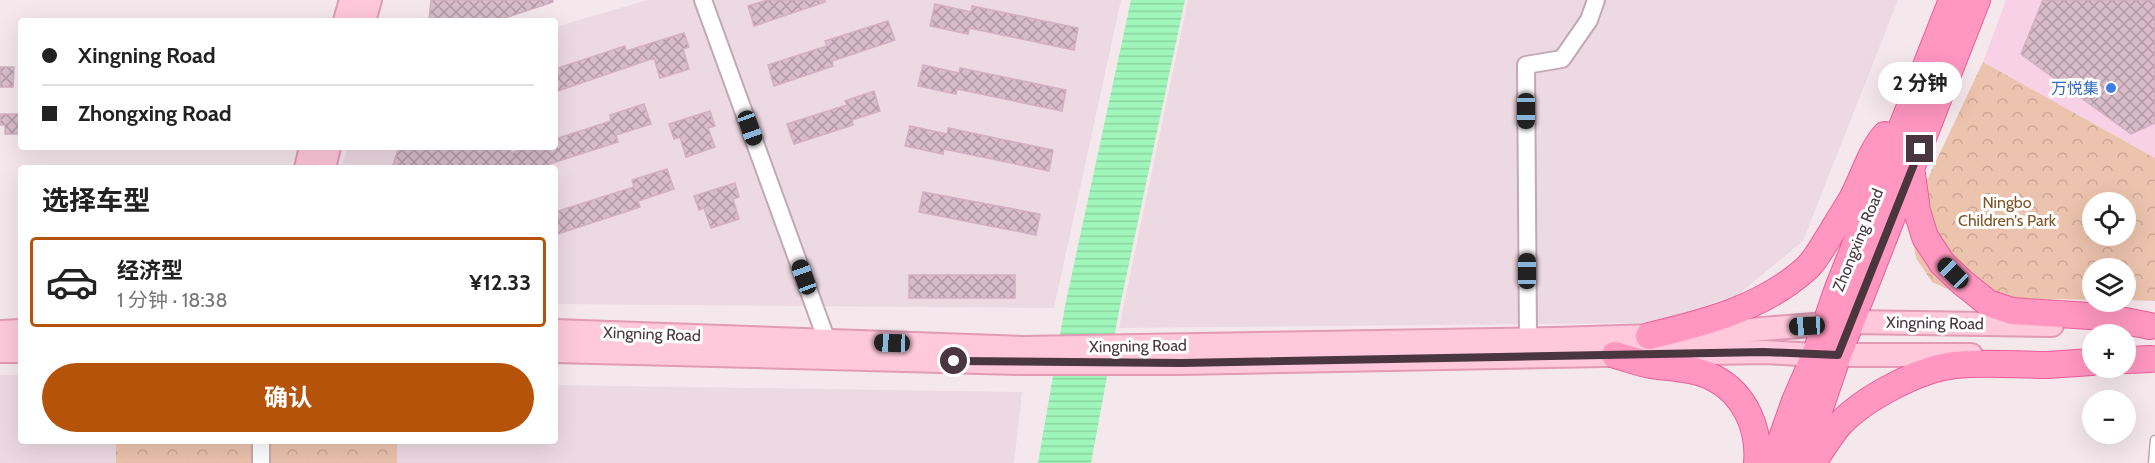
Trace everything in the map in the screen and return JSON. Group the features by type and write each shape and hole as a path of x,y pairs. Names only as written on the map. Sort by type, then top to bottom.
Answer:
{"main road":[{"path":"346,18 351,0"},
{"path":"365,18 370,0"},
{"name":"Zhongxing Road","path":"1796,463 1821,405 1826,355 1825,325 1952,0"},
{"name":"Zhongxing Road","path":"1773,463 1795,401 1851,322 1977,0"},
{"name":"Zhongxing Road","path":"1807,268 1821,251 1854,196 1883,137 1906,118"},
{"path":"307,165 310,150"},
{"path":"325,165 328,150"},
{"name":"Zhongxing Road","path":"1912,171 1917,211 1922,229 1942,263"},
{"name":"Xingning Road","path":"1942,263 1988,303 2012,310 2105,317 2153,326"},
{"name":"Xingning Road","path":"1649,336 1706,322 1730,313 1790,282 1807,268"},
{"name":"Xingning Road","path":"1182,354 1649,336 1851,322 2153,326"},
{"name":"Xingning Road","path":"558,331 827,341 1023,356"},
{"path":"0,332 18,332"},
{"path":"0,351 18,351"},
{"name":"Xingning Road","path":"558,351 1023,356 1615,355 1764,352 2082,360"},
{"name":"Xingning Road","path":"1615,355 1648,365 1682,369 1713,377 1734,393 1744,405 1754,426 1758,452 1757,463"},
{"path":"2136,359 2153,359"},
{"name":"Xingning Road","path":"1813,463 1840,424 1862,406 1884,392 1929,370 1954,365 2082,360"}],"street":[{"path":"703,0 827,341"},
{"path":"1528,339 1526,65 1562,59 1589,20 1596,0"},
{"path":"261,444 261,463"}],"lane":[{"path":"2153,463 2155,440"}],"shaded area":[{"path":"648,0 1121,0 1054,308 558,304 558,165 342,165 347,150 558,150 558,26"},
{"path":"1131,0 1185,0 1120,306 1091,463 1038,463 1065,306"},
{"path":"1188,0 1898,0 1803,241 1739,294 1654,323 1119,328"},
{"name":"万悦集","path":"2006,0 2155,0 2155,158 1983,62"},
{"path":"0,375 18,375 18,444 116,444 116,463 0,463"},
{"path":"558,385 1022,392 1014,463 397,463 397,444 558,444"}],"green space":[{"name":"Ningbo Children's Park","path":"1983,62 2155,158 2155,301 2136,300 2136,258 2082,258 2082,300 1958,294 1932,282 1916,258 1911,230 1920,195"},
{"path":"116,444 397,444 397,463 116,463"}],"building":[{"path":"431,0 553,0 553,2 505,18 429,18"},
{"path":"767,0 825,0 825,2 754,26 748,6"},
{"name":"万悦集","path":"2043,0 2155,0 2155,123 2131,134 2021,54"},
{"path":"935,4 971,12 972,6 1078,28 1074,50 969,28 968,34 930,26"},
{"path":"888,21 895,40 832,61 833,66 774,86 768,65 827,46 825,41"},
{"path":"684,33 689,47 683,49 689,69 660,78 654,58 558,91 558,68 625,46 626,51"},
{"path":"923,65 959,73 960,68 1066,90 1062,111 957,89 956,94 918,86"},
{"path":"0,67 14,67 13,87 0,87"},
{"path":"874,91 880,111 852,120 853,125 794,144 787,124 847,105 845,101"},
{"path":"644,104 651,124 616,135 618,142 546,165 393,165 398,150 510,150 511,153 520,150 558,150 558,138 611,121 610,115"},
{"path":"710,111 715,126 708,128 715,147 686,157 680,137 674,139 669,124"},
{"path":"1,114 18,114 18,134 5,134 5,125 0,125"},
{"path":"910,126 947,134 948,128 1053,150 1049,171 944,149 943,154 905,146"},
{"path":"667,169 674,189 638,201 640,207 558,234 558,211 634,187 632,180"},
{"path":"735,183 739,197 733,199 739,219 711,228 704,208 699,210 694,196"},
{"path":"923,192 1040,214 1036,235 919,212"},
{"path":"909,275 1015,275 1015,298 909,298"}],"place":[{"name":"万悦集","path":"2111,88"}],"route":[{"path":"954,361 1181,363 1764,352 1838,355 1920,149"}]}
